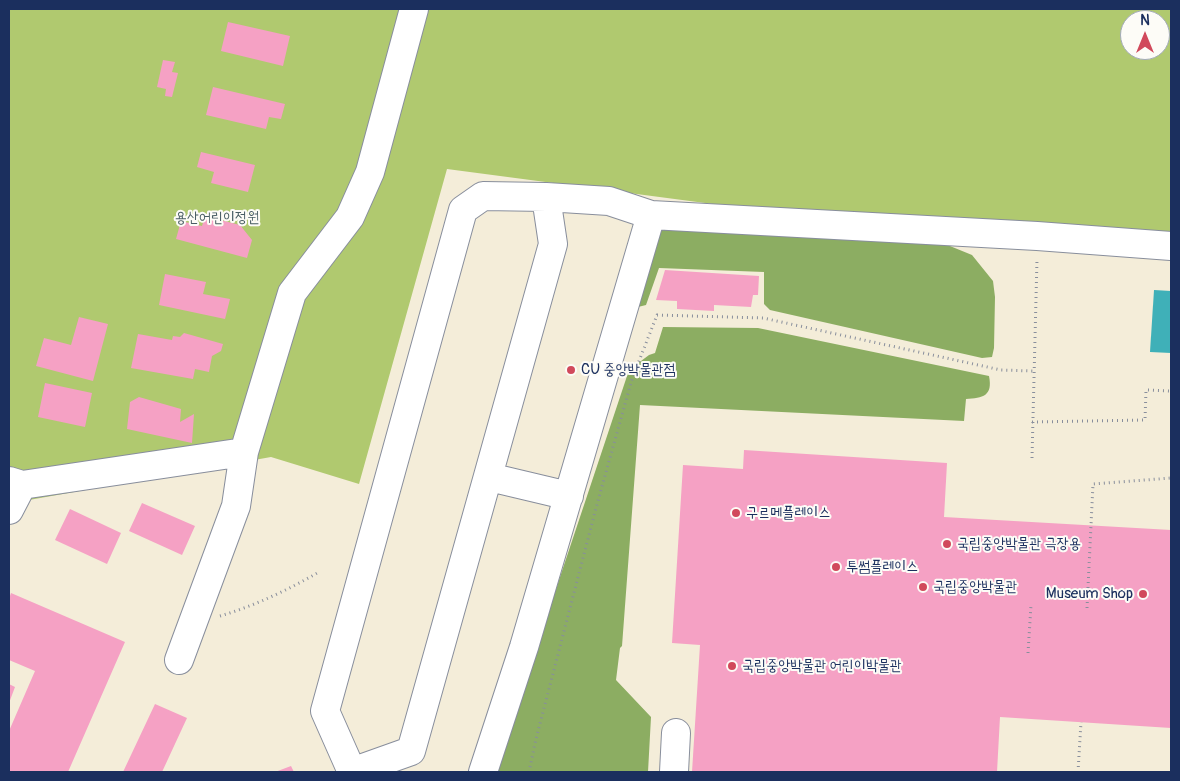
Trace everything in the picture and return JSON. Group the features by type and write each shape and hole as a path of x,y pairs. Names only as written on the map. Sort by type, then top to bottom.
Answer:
{"lane":[{"path":"179,660 236,506 244,452 292,293 350,217 370,172 414,9"},
{"path":"546,197 553,244 411,751 352,772 325,711 463,210 483,196 546,197 609,201 651,215 1037,236 1171,246"},
{"path":"483,772 524,647 651,215"},
{"path":"9,510 15,483 244,452"},
{"path":"489,476 569,496"},
{"path":"674,772 676,733"}],"path":[{"path":"1032,458 1037,236"},
{"path":"530,772 536,740 630,388 657,315 763,318 1001,370 1034,371"},
{"path":"1032,422 1145,420 1146,390 1171,391"},
{"path":"1088,608 1093,484 1171,478"},
{"path":"192,623 242,609 319,572"},
{"path":"1028,653 1031,605"},
{"path":"1078,772 1081,722"}],"green space":[{"name":"용산어린이정원","path":"9,9 1171,9 1171,232 743,208 447,169 359,484 271,457 29,500 9,495"},
{"path":"658,227 945,244 972,255 993,281 995,297 994,348 992,357 982,358 770,310 764,304 764,272 659,268 646,305 638,307 636,302"},
{"path":"663,327 758,328 989,376 990,383 988,392 982,397 966,399 964,421 640,405 622,646 620,648 616,680 651,717 648,772 495,772 629,370 649,355 655,353"}],"water":[{"path":"1154,290 1171,291 1171,353 1150,352"}],"building":[{"path":"228,22 290,36 283,66 221,51"},
{"path":"163,60 175,62 172,72 178,73 172,97 165,96 166,89 157,87"},
{"path":"213,87 285,104 281,119 269,117 266,129 206,115"},
{"path":"201,152 255,165 248,192 211,183 214,172 197,167"},
{"path":"205,216 240,225 252,240 247,258 176,239 181,221 202,226"},
{"path":"665,270 759,276 758,295 753,295 751,307 714,305 714,311 677,309 677,301 656,300"},
{"path":"165,274 206,282 203,294 230,299 225,319 159,305"},
{"path":"79,317 108,324 93,381 36,366 44,338 71,345"},
{"path":"184,333 223,344 221,351 212,356 209,372 195,369 193,379 131,368 138,334 172,340 173,336 180,337"},
{"path":"45,383 92,393 85,427 38,417"},
{"path":"139,397 181,409 180,422 194,414 192,443 127,429 130,402"},
{"name":"국립중앙박물관","path":"744,450 947,463 944,517 1171,530 1171,728 1000,717 997,772 692,772 700,645 672,643 683,465 743,469"},
{"path":"142,503 195,526 182,555 129,531"},
{"path":"70,509 121,533 107,564 55,540"},
{"path":"11,593 125,642 68,772 9,772 9,731 35,671 9,660 9,599"},
{"path":"9,684 15,687 9,703"},
{"path":"155,704 187,718 162,772 123,772"},
{"path":"291,766 294,772 275,772"}],"place":[{"name":"CU 중앙박물관점","path":"571,370"},
{"name":"구르메플레이스","path":"736,513"},
{"name":"국립중앙박물관 극장용","path":"947,544"},
{"name":"투썸플레이스","path":"836,567"},
{"name":"국립중앙박물관","path":"923,587"},
{"name":"Museum Shop","path":"1143,594"},
{"name":"국립중앙박물관 어린이박물관","path":"732,666"}]}
